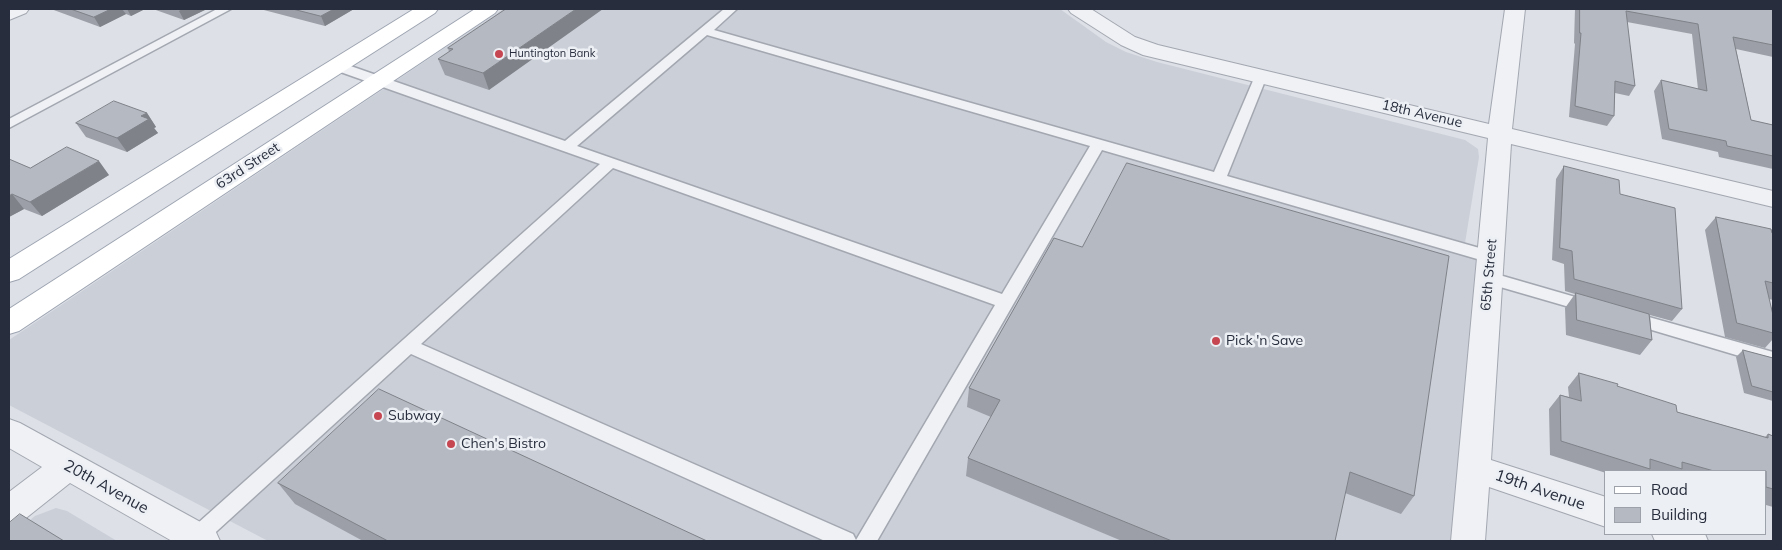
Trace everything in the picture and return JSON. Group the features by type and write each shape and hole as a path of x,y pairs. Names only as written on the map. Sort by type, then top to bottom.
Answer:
{"main road":[{"path":"9,272 428,9"},
{"name":"63rd Street","path":"9,323 488,9"}],"street":[{"path":"9,14 19,9"},
{"name":"18th Avenue","path":"1078,9 1128,41 1151,50 1773,199"},
{"name":"65th Street","path":"1468,541 1500,133 1515,9"},
{"name":"20th Avenue","path":"9,432 199,539"},
{"path":"9,511 67,466"},
{"name":"19th Avenue","path":"1474,468 1604,511"},
{"path":"1672,535 1691,541"}],"lane":[{"path":"9,124 225,9"},
{"path":"566,148 731,9"},
{"path":"705,31 1218,179 1490,268 1607,312 1773,359"},
{"path":"337,66 1006,302"},
{"path":"1218,179 1261,76"},
{"path":"866,541 1098,144"},
{"path":"199,539 408,345 610,163"},
{"path":"408,345 846,541"}],"shaded area":[{"path":"503,9 1060,9 1106,42 1126,52 1157,62 1465,140 1478,149 1479,157 1465,243 1491,251 1468,541 268,541 9,405 9,340"},
{"path":"56,508 67,511 117,541 9,541 9,537 35,516"}],"building":[{"path":"71,9 111,9 94,17"},
{"path":"293,9 334,9 321,16"},
{"path":"506,9 576,9 483,73 438,59 453,49 448,48"},
{"path":"1580,9 1773,9 1773,45 1733,37 1751,120 1773,125 1773,156 1727,146 1726,141 1669,129 1661,80 1707,91 1698,24 1626,11 1635,86 1615,81 1614,116 1575,106 1581,33"},
{"path":"114,101 147,113 141,116 149,119 117,138 76,123"},
{"path":"67,147 99,161 30,202 12,194 9,196 9,159 30,168"},
{"name":"Pick 'n Save","path":"1127,163 1449,256 1414,496 1350,472 1335,541 1172,541 968,458 1000,400 969,388 1054,238 1082,247"},
{"path":"1564,166 1619,180 1620,194 1675,208 1682,309 1574,279 1572,251 1560,248"},
{"path":"1716,217 1771,229 1773,233 1773,283 1765,281 1773,315 1773,333 1737,323"},
{"path":"1576,293 1649,314 1652,340 1577,320"},
{"path":"1743,350 1773,358 1773,392 1752,386"},
{"path":"1579,373 1618,384 1617,386 1676,405 1677,412 1768,438 1768,434 1773,436 1773,489 1767,487 1767,470 1710,470 1682,462 1682,469 1650,459 1650,469 1561,441 1560,395 1581,401"},
{"path":"379,389 707,541 388,541 278,483"},
{"path":"20,514 64,541 9,541 9,523"}],"place":[{"name":"Huntington Bank","path":"499,54"},
{"name":"Pick 'n Save","path":"1216,341"},
{"name":"Subway","path":"378,416"},
{"name":"Chen's Bistro","path":"451,444"}]}
